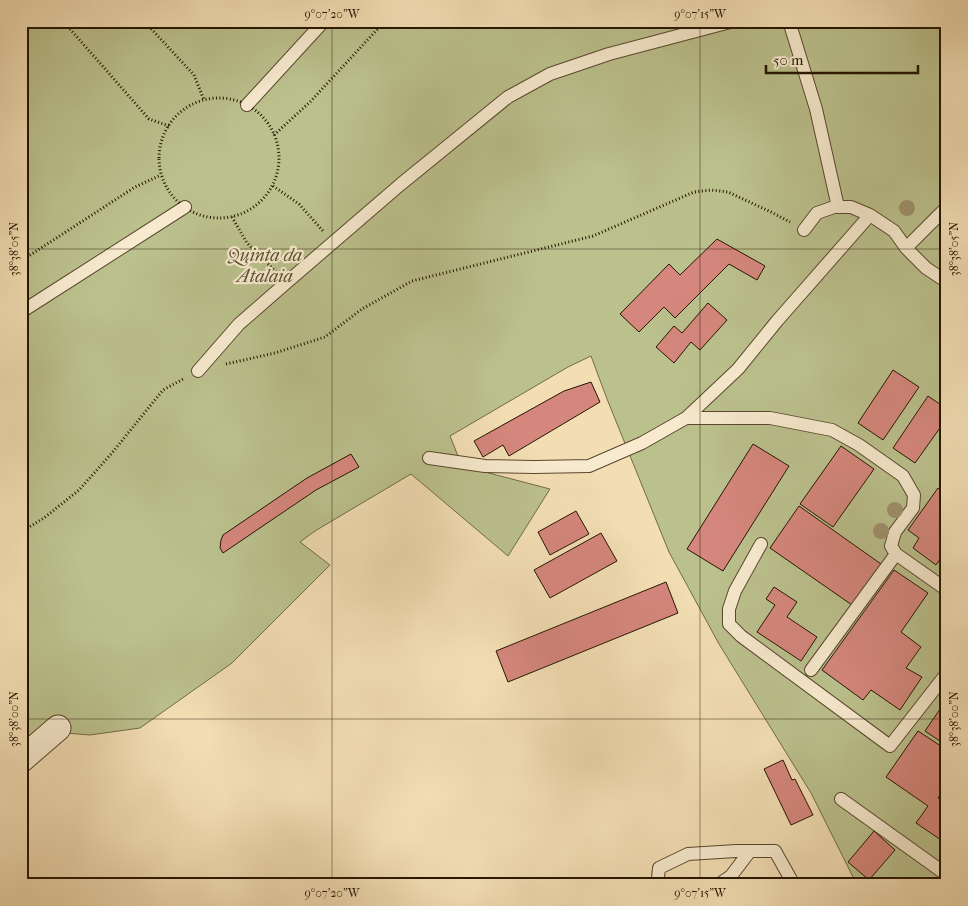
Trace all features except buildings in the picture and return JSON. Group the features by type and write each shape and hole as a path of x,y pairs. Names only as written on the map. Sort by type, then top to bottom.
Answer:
{"street":[{"path":"21,760 58,728"}],"lane":[{"path":"247,105 324,21"},
{"path":"198,371 239,324 286,282 401,184 508,97 550,74 609,54 734,21"},
{"path":"789,21 816,109 838,207"},
{"path":"804,230 817,212 834,207 851,207 870,215 894,231 906,248 926,268 947,282"},
{"path":"906,248 947,207"},
{"path":"21,312 185,208"},
{"path":"429,458 485,466 589,466 642,443 686,418 738,369 777,321 870,215"},
{"path":"686,418 770,418 832,430 859,445 903,476 914,494 913,508 895,532 891,546 896,554 947,590"},
{"path":"761,544 735,591 729,609 729,624 741,636 890,746 947,673"},
{"path":"811,670 896,554"},
{"path":"841,799 947,875"},
{"path":"718,885 731,876 750,851"},
{"path":"660,885 658,878 659,868 688,854 750,851 775,851 794,885"}],"path":[{"path":"21,31 37,21"},
{"path":"63,21 149,118 169,126"},
{"path":"144,21 194,75 204,100"},
{"path":"274,135 310,102 385,21"},
{"path":"219,98 247,105 264,118 274,135 279,152 278,169 273,186 262,200 248,210 232,217 216,218 185,208 170,193 162,175 159,158 162,141 169,126 178,114 204,100 219,98"},
{"path":"21,261 136,187 162,175"},
{"path":"273,186 299,204 333,243"},
{"path":"21,532 44,518 79,490 163,390 198,371 275,353 325,337 362,309 412,281 593,236 694,192 711,190 728,192 773,212 804,230"},
{"path":"232,217 247,243 286,282"}],"green space":[{"name":"Quinta da Atalaia","path":"21,21 947,21 947,885 857,885 811,793 719,644 669,552 591,356 568,367 450,436 462,466 550,489 508,556 411,474 315,531 300,542 330,565 232,663 140,728 90,735 40,731 21,747"}]}
